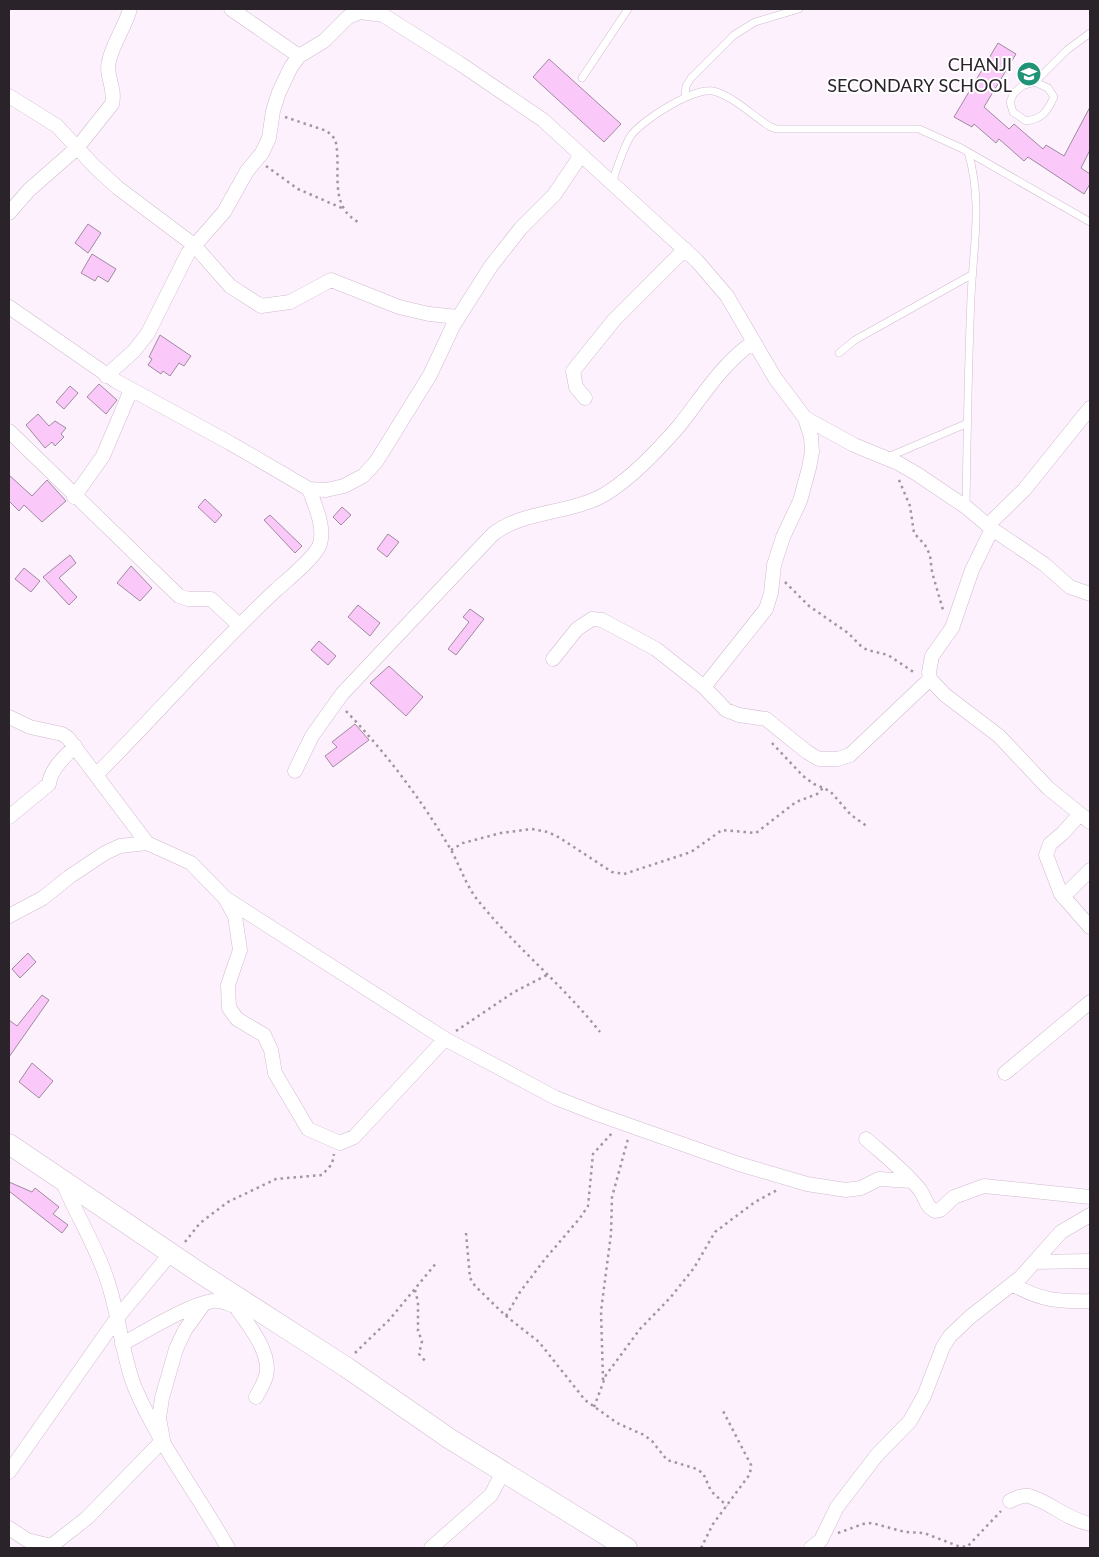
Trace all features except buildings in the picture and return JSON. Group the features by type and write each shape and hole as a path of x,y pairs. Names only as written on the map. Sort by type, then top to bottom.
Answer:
{"street":[{"path":"9,213 29,190 77,148 112,104 114,95 108,71 109,62 130,9"},
{"path":"231,9 244,16 299,56"},
{"path":"106,376 134,351 148,333 179,268 194,245 224,212 239,183 257,159 269,138 273,112 290,67 299,56 324,41 350,13 360,12 383,15 515,99 543,120 685,249 722,289 774,378 805,418 811,438 812,452 809,468 800,501 783,537 772,576 771,593 766,609 758,622 704,687"},
{"path":"9,96 57,126 118,188 194,245 230,286 261,306 290,302 332,280 399,307 429,314 458,317"},
{"path":"9,307 106,376 309,489 326,490 344,486 363,476 376,462 430,375 458,317 491,266 521,228 554,195 581,155"},
{"path":"585,398 576,387 573,379 574,371 579,363 614,320 685,249"},
{"path":"295,771 312,736 336,701 399,631 493,534 502,527 516,521 590,503 611,491 651,456 678,427 725,368 752,343"},
{"path":"74,497 103,456 131,390"},
{"path":"553,660 577,628 592,619 602,620 656,650 704,687 726,710 739,715 766,719 807,752 819,758 829,760 850,755 928,681 932,656 949,633 957,616 972,570 990,527 1024,490 1090,408"},
{"path":"805,418 854,445 891,460 966,507 990,527 1044,564 1090,603"},
{"path":"9,431 74,497 179,596 188,599 211,599 239,625"},
{"path":"96,774 159,712 239,625 320,546 322,535 319,514 309,489"},
{"path":"1070,587 1090,594"},
{"path":"928,681 999,736 1048,788 1085,818 1047,849 1049,866 1063,897 1090,927"},
{"path":"9,717 30,727 62,734 75,746 146,843 191,863 225,898 445,1039 556,1098 739,1164 807,1184 846,1190 861,1188 879,1180 912,1181"},
{"path":"9,817 49,784 50,776 56,766 75,746"},
{"path":"9,916 44,898 69,877 106,853 120,846 146,843"},
{"path":"1063,897 1090,870"},
{"path":"225,898 235,916 239,930 240,950 228,985 229,1008 237,1019 264,1035 271,1050 275,1073 308,1129 335,1141 347,1142 354,1138 445,1039"},
{"path":"1005,1073 1090,1002"},
{"path":"866,1139 912,1181 921,1191 927,1206 935,1212 940,1210 954,1197 984,1186 1090,1197"},
{"path":"9,1144 173,1254 238,1303 346,1367 450,1439 626,1548"},
{"path":"60,1178 77,1218 105,1272 122,1344 135,1387 163,1440 228,1548"},
{"path":"816,1544 837,1507 877,1455 910,1421 918,1408 943,1346 950,1336 970,1317 1012,1284 1062,1232 1090,1215"},
{"path":"9,1472 117,1318 173,1254"},
{"path":"1035,1262 1090,1261"},
{"path":"1012,1284 1031,1295 1052,1301 1090,1301"},
{"path":"122,1344 174,1317 203,1305 222,1301 238,1303"},
{"path":"238,1303 266,1360 266,1377 256,1397"},
{"path":"163,1440 159,1418 162,1398 176,1349 203,1305"},
{"path":"9,1528 27,1540 51,1546 87,1518 163,1440"},
{"path":"431,1548 491,1495 503,1472"},
{"path":"1010,1501 1018,1497 1030,1496 1066,1516 1090,1524"}],"lane":[{"path":"582,78 628,9"},
{"path":"685,97 686,86 691,78 734,35 755,22 799,9"},
{"path":"1035,82 1048,88 1054,97 1048,110 1038,120 1026,122 1013,112 1010,102 1014,93 1022,86 1035,82 1067,50 1090,33"},
{"path":"612,184 631,136 637,129 685,97 699,92 712,91 725,96 776,129 919,129 968,152 1090,222"},
{"path":"966,507 977,205 975,176 968,152"},
{"path":"839,353 855,340 973,274"},
{"path":"891,460 968,424"}],"path":[{"path":"273,112 327,131 335,139 337,186 344,210"},
{"path":"257,159 298,189 344,210 360,223"},
{"path":"891,460 910,506 914,534 930,555 932,572 949,633"},
{"path":"772,576 796,591 809,606 867,650 888,655 928,681"},
{"path":"336,701 404,777 451,850 467,885 476,898 547,975 574,1000 600,1032"},
{"path":"767,738 803,776 835,796 851,815 868,827"},
{"path":"451,850 472,840 517,830 548,832 612,872 624,874 692,852 722,830 756,833 796,802 817,794 823,788"},
{"path":"445,1039 514,992 547,975"},
{"path":"506,1316 545,1259 588,1206 593,1154 626,1124"},
{"path":"603,1381 601,1311 611,1234 612,1197 626,1124"},
{"path":"173,1254 200,1223 228,1202 276,1179 322,1175 332,1164 335,1141"},
{"path":"594,1406 603,1381 640,1329 670,1298 694,1268 715,1232 755,1202 793,1180"},
{"path":"466,1233 470,1278 475,1286 506,1316 539,1342 560,1371 574,1384 585,1400 617,1423 644,1435 652,1441 667,1460 694,1468 703,1474 712,1491 727,1506"},
{"path":"346,1367 359,1349 416,1290 437,1262"},
{"path":"416,1290 418,1331 422,1341 419,1354 428,1363"},
{"path":"701,1548 713,1524 750,1474 751,1465 722,1409"},
{"path":"816,1544 863,1524 872,1523 905,1532 924,1533 958,1546 967,1547 1010,1501"}],"place":[{"name":"CHANJI SECONDARY SCHOOL","path":"1029,74"}]}
